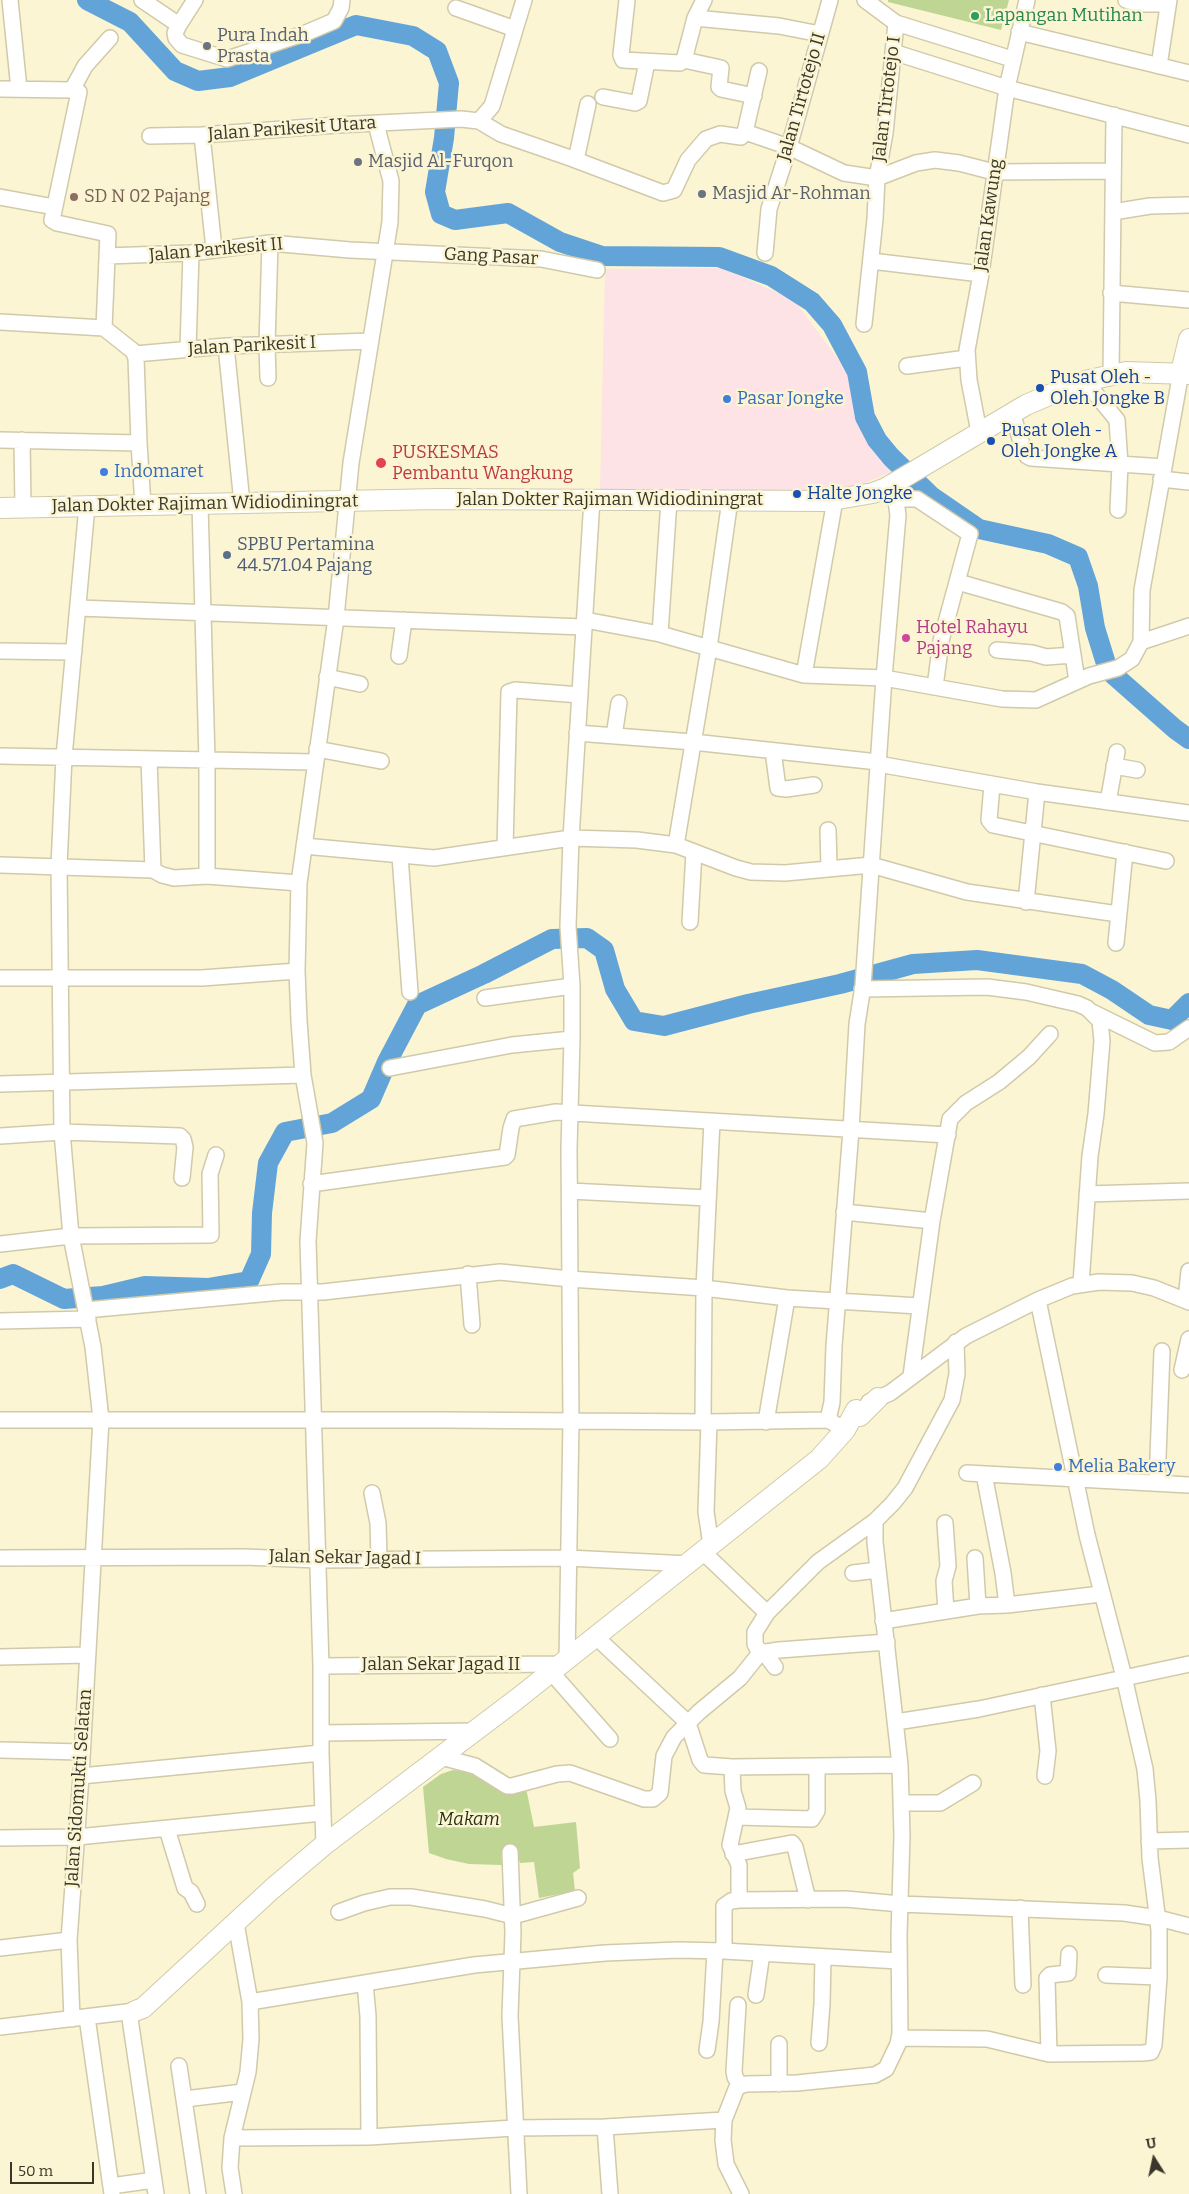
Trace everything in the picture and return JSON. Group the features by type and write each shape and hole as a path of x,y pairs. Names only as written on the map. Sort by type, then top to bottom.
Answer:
{"main road":[{"path":"1185,373 1189,339"},
{"name":"Jalan Dokter Rajiman Widiodiningrat","path":"0,508 346,501 835,500 893,491 940,456 978,432 1045,395 1085,381 1111,375 1138,371 1185,373"},
{"path":"132,2012 143,2008 324,1845 477,1731 571,1653 701,1554 819,1459 846,1419 860,1416 878,1398"}],"street":[{"path":"10,0 7,34 19,89"},
{"path":"142,0 179,25"},
{"path":"195,0 179,25 175,36 182,45 227,59 297,36 334,21 341,8 342,0"},
{"path":"524,0 492,106 479,121 501,134 663,193 670,192 678,184 691,156 706,139 720,134 741,137 745,132 759,71"},
{"path":"627,0 621,55 623,60 680,63 684,60 721,68 719,87 721,89 754,96"},
{"path":"684,60 695,18 704,0"},
{"name":"Jalan Tirtotejo II","path":"765,253 769,210 789,147 830,0"},
{"path":"865,0 896,22 1012,59"},
{"name":"Jalan Kawung","path":"978,432 968,380 967,350 981,274 1007,88 1012,59 1027,0"},
{"path":"1126,0 1140,4 1168,2 1159,66"},
{"path":"456,8 515,29"},
{"path":"695,18 779,26 820,34"},
{"name":"Jalan Tirtotejo I","path":"864,324 877,178 885,133 896,22"},
{"path":"1019,32 1189,73"},
{"path":"72,90 84,66 110,38"},
{"path":"893,52 1007,88 1189,135"},
{"path":"603,97 635,103 639,101 647,62"},
{"path":"0,89 72,90 77,91 79,95 52,220 53,222 108,234 104,328"},
{"path":"576,160 588,104"},
{"path":"1111,375 1114,116"},
{"name":"Jalan Parikesit Utara","path":"150,136 202,135 461,119 479,121"},
{"path":"324,1845 322,1817 321,1666 308,1241 315,1143 303,1075 297,971 299,883 336,618 346,501 392,202 391,181 376,124"},
{"path":"745,132 789,147 853,176 877,178 916,163 935,160 959,162 994,172 1113,171"},
{"path":"202,135 214,249"},
{"path":"0,197 54,207"},
{"path":"1113,212 1150,206 1189,205"},
{"path":"268,378 270,243"},
{"name":"Jalan Parikesit II","path":"107,256 191,253 270,243 385,251"},
{"name":"Gang Pasar","path":"385,251 541,259 597,270"},
{"path":"188,348 191,253"},
{"path":"871,261 981,274"},
{"path":"1111,293 1189,300"},
{"path":"0,322 104,328 135,354 143,505"},
{"name":"Jalan Parikesit I","path":"135,354 188,348 370,341"},
{"path":"226,346 242,503"},
{"path":"907,366 967,358"},
{"path":"79,608 336,618 585,623 660,634 804,675 884,678 1002,699 1036,700 1047,697 1083,678 1118,668 1132,659 1141,642 1142,590 1162,473 1185,373"},
{"path":"1085,381 1117,420 1120,464 1118,510"},
{"path":"1012,413 1027,456 1031,458 1120,464 1162,473 1189,482"},
{"path":"0,440 139,443"},
{"path":"22,440 23,508"},
{"path":"893,491 904,499 917,499 968,530 970,536 948,611 941,642 935,687"},
{"path":"846,1419 832,1402 837,1301 898,515 893,491"},
{"path":"592,499 571,838 568,926 572,986 570,1111 571,1420 568,1558 571,1653 610,1739"},
{"path":"660,634 669,500"},
{"path":"676,845 709,648 730,500"},
{"path":"804,675 835,500"},
{"path":"200,504 207,760 207,876"},
{"name":"Jalan Sidomukti Selatan","path":"72,2019 69,1940 82,1776 92,1558 101,1419 97,1373 71,1236 62,1132 59,866 64,757 79,608 86,506"},
{"path":"958,582 1062,612 1067,616 1073,655 1083,678"},
{"path":"399,656 404,620"},
{"path":"1141,642 1189,626"},
{"path":"997,650 1032,653 1046,657 1073,655"},
{"path":"0,651 74,652"},
{"path":"327,678 360,684"},
{"path":"504,847 509,692 515,690 580,695"},
{"path":"614,736 619,704"},
{"path":"577,733 693,742 878,763 992,785 1189,813"},
{"path":"772,751 778,788 786,790 814,785"},
{"path":"0,756 207,760 316,756 381,761"},
{"path":"149,759 153,870"},
{"path":"1108,802 1116,759 1136,770"},
{"path":"992,785 989,820 991,824 1166,861"},
{"path":"1026,902 1037,792"},
{"path":"828,830 829,868"},
{"path":"304,846 434,858 571,838 637,840 676,845 751,872 785,873 871,865 940,886 1026,902 1118,914"},
{"path":"690,922 694,852"},
{"path":"1116,943 1125,852"},
{"path":"400,856 410,992"},
{"path":"0,865 153,870 174,878 207,876 299,883"},
{"path":"0,978 202,978 297,971"},
{"path":"485,998 572,986"},
{"path":"862,988 988,987 1026,992 1078,1004 1155,1044 1169,1042 1189,1028"},
{"path":"1081,1284 1102,1041 1100,1021 1092,1012"},
{"path":"911,1376 919,1306 949,1123 956,1111 999,1082 1029,1057 1050,1034"},
{"path":"390,1068 512,1046 572,1039"},
{"path":"0,1084 303,1075"},
{"path":"311,1184 505,1157 507,1155 510,1128 514,1119 570,1111 948,1135"},
{"path":"712,1121 704,1288 706,1512 701,1554 767,1613"},
{"path":"0,1136 62,1132 180,1136 184,1140 182,1178"},
{"path":"0,1244 71,1236 211,1235 210,1174 216,1155"},
{"path":"570,1191 708,1198"},
{"path":"1088,1194 1189,1192"},
{"path":"844,1212 932,1221"},
{"path":"878,1398 890,1393 956,1342 976,1330 1038,1300 1081,1284 1116,1282 1144,1284 1187,1301 1189,1271"},
{"path":"0,1321 86,1310 282,1292 328,1292 468,1274 518,1272 570,1279 704,1288 787,1298 919,1306"},
{"path":"468,1274 472,1325"},
{"path":"766,1422 787,1298"},
{"path":"900,2038 987,2039 1049,2054 1143,2054 1151,2052 1154,2045 1159,1977 1158,1918 1149,1841 1145,1769 1124,1677 1101,1594 1074,1480 1038,1300"},
{"path":"1182,1370 1189,1339"},
{"path":"775,1667 755,1644 755,1632 767,1613 818,1562 875,1520 905,1488 952,1400 957,1374 956,1342"},
{"path":"1156,1483 1162,1351"},
{"path":"832,1402 846,1419"},
{"path":"0,1420 313,1419 766,1422 846,1419"},
{"path":"968,1473 1189,1485"},
{"path":"984,1474 1003,1573 1007,1605"},
{"path":"372,1493 378,1523 380,1560"},
{"path":"741,2194 729,2171 724,2153 724,2120 734,2092 740,2085 779,2084 868,2076 880,2073 890,2063 900,2038 900,1765 887,1642 883,1621 875,1520"},
{"path":"945,1523 948,1566 944,1581 946,1611"},
{"name":"Jalan Sekar Jagad I","path":"0,1558 244,1557 380,1560 568,1558 701,1554"},
{"path":"975,1558 978,1606"},
{"path":"853,1573 878,1570"},
{"path":"883,1621 978,1606 1007,1605 1101,1594"},
{"path":"441,1757 475,1766 507,1786 557,1774 570,1773 650,1800 660,1793 664,1756 667,1748 688,1723 740,1678 762,1653 887,1642"},
{"path":"571,1653 688,1723 702,1763 712,1766 732,1767 900,1765"},
{"name":"Jalan Sekar Jagad II","path":"321,1666 571,1653"},
{"path":"0,1657 88,1655"},
{"path":"896,1722 979,1709 1189,1664"},
{"path":"1042,1695 1048,1751 1045,1776"},
{"path":"321,1733 477,1731"},
{"path":"0,1750 82,1752"},
{"path":"82,1776 321,1753"},
{"path":"737,1817 812,1819 817,1811 817,1766"},
{"path":"732,1767 737,1817 730,1845 733,1854 738,1860 740,1871 739,1900"},
{"path":"901,1803 940,1803 973,1783"},
{"path":"0,1838 77,1838 322,1817 343,1830"},
{"path":"167,1829 185,1888 191,1892 197,1904"},
{"path":"1149,1841 1189,1840"},
{"path":"733,1854 792,1843 795,1847 808,1900"},
{"path":"510,1852 513,1916 510,2016 514,2128 519,2194"},
{"path":"339,1912 364,1903 390,1897 411,1897 485,1909 513,1916 578,1898"},
{"path":"707,2050 724,1906 731,1901 846,1899 900,1904 1124,1913 1158,1918 1189,1926"},
{"path":"1020,1908 1023,1985"},
{"path":"234,2194 230,2168 232,2138 250,2058 250,2002 236,1923"},
{"path":"0,1948 69,1940"},
{"path":"250,2002 511,1961 620,1952 720,1951 899,1960"},
{"path":"756,1995 762,1953"},
{"path":"1049,2054 1046,1978 1050,1975 1068,1973 1069,1954"},
{"path":"819,2043 823,1957"},
{"path":"1106,1975 1159,1977"},
{"path":"365,1983 368,2025 369,2137"},
{"path":"738,2005 734,2071 740,2085"},
{"path":"0,2027 72,2019 88,2020 132,2012 155,2187 111,2190 88,2020"},
{"path":"779,2044 779,2084"},
{"path":"179,2066 198,2194"},
{"path":"184,2100 243,2092"},
{"path":"232,2138 369,2137 514,2128 605,2127 724,2120"},
{"path":"605,2127 610,2194"}],"shaded area":[{"name":"Pasar Jongke","path":"722,268 794,300 847,371 859,427 891,472 860,485 824,491 600,492 605,269"}],"green space":[{"name":"Lapangan Mutihan","path":"888,0 1009,0 1001,30 888,2"},
{"name":"Makam","path":"453,1770 471,1772 526,1788 534,1827 576,1822 580,1868 573,1873 575,1891 539,1898 534,1862 520,1863 514,1844 501,1852 502,1865 469,1864 429,1853 423,1787 441,1774"}],"waterway":[{"path":"87,0 130,22 175,71 198,81 230,77 356,25 413,36 437,51 449,83 444,138 435,192 441,214 455,220 508,213 560,242 602,256 719,257 771,276 812,302 832,325 857,372 865,417 877,440 891,457 931,496 979,529 1048,544 1078,557 1088,586 1095,628 1108,670 1189,739"},
{"path":"0,1279 13,1274 64,1299 103,1296 145,1286 208,1288 249,1281 261,1254 262,1213 268,1163 285,1132 332,1123 371,1099 387,1062 417,1005 484,974 552,939 587,938 604,950 615,989 634,1021 664,1026 748,1004 840,984 913,964 977,960 1082,974 1112,990 1149,1015 1172,1020 1189,1003"}],"place":[{"name":"Lapangan Mutihan","path":"975,16"},
{"name":"Pura Indah Prasta","path":"207,46"},
{"name":"Masjid Al-Furqon","path":"358,162"},
{"name":"Masjid Ar-Rohman","path":"702,194"},
{"name":"SD N 02 Pajang","path":"74,197"},
{"name":"Pusat Oleh - Oleh Jongke B","path":"1040,388"},
{"name":"Pasar Jongke","path":"727,399"},
{"name":"Pusat Oleh - Oleh Jongke A","path":"991,441"},
{"name":"PUSKESMAS Pembantu Wangkung","path":"381,463"},
{"name":"Indomaret","path":"104,472"},
{"name":"Halte Jongke","path":"797,494"},
{"name":"SPBU Pertamina 44.571.04 Pajang","path":"227,555"},
{"name":"Hotel Rahayu Pajang","path":"906,638"},
{"name":"Melia Bakery","path":"1058,1467"}]}
